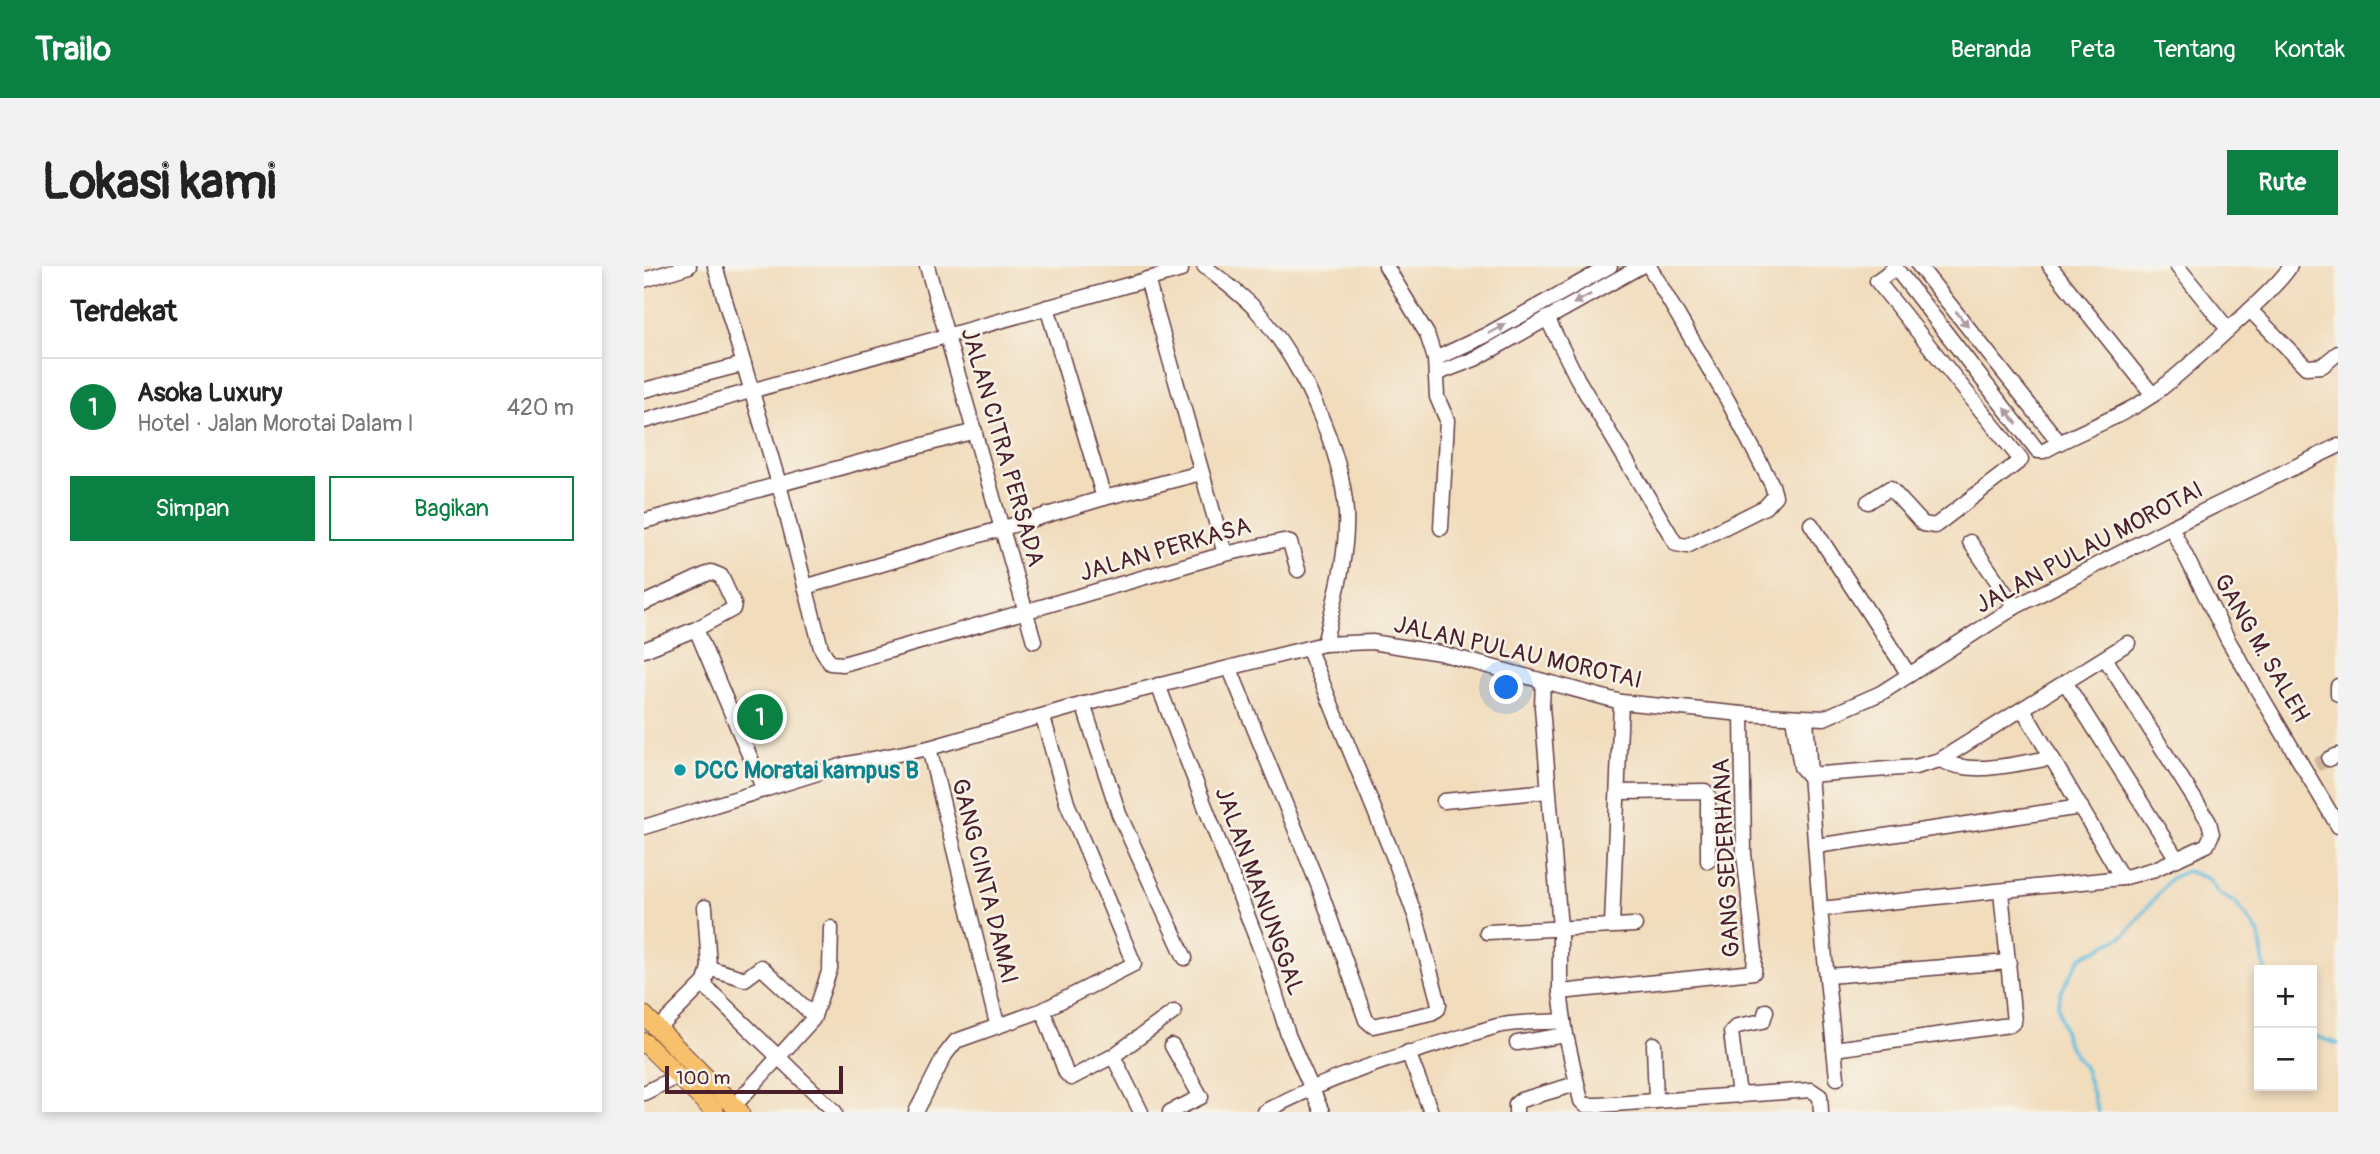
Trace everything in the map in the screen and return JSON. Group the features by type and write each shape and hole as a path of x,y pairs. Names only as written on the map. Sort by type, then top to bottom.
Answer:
{"main road":[{"path":"644,1015 737,1109"},
{"path":"644,1042 715,1112"}],"street":[{"path":"644,280 689,266"},
{"name":"JALAN PERKASA","path":"715,266 779,484 821,648 827,659 843,664 1225,554 1283,541 1290,543 1294,550 1298,570"},
{"path":"1204,266 1256,310 1279,342 1324,425 1339,471 1346,513 1344,537 1324,645"},
{"path":"1386,266 1427,334 1436,366 1437,397 1447,420 1441,528"},
{"path":"1436,366 1610,266"},
{"path":"1436,366 1475,359 1641,266"},
{"path":"1547,318 1577,378 1676,544 1687,546 1765,507 1776,496 1772,485 1728,401 1649,266"},
{"path":"1919,266 2059,442"},
{"path":"2050,266 2153,395"},
{"path":"2178,266 2227,328"},
{"path":"1868,502 1890,488 1923,524 1935,526 2021,460 2153,395 2279,283 2290,266"},
{"path":"2021,460 1877,281 1894,267 2038,452"},
{"path":"644,421 1181,270"},
{"name":"JALAN CITRA PERSADA","path":"928,272 1034,641"},
{"path":"1147,279 1225,554"},
{"path":"1047,307 1104,498"},
{"path":"2250,310 2306,367 2322,366 2338,353"},
{"path":"644,390 745,367"},
{"path":"644,521 975,431"},
{"name":"JALAN PULAU MOROTAI","path":"644,827 847,764 929,748 1083,704 1324,645 1372,642 1440,653 1621,702 1742,715 1824,718 1853,707 1909,675 2015,607 2338,446"},
{"path":"805,586 1104,498 1201,473"},
{"path":"1811,524 1909,675"},
{"name":"GANG M. SALEH","path":"2171,527 2228,640 2322,762 2338,826"},
{"path":"1970,542 2015,607"},
{"path":"644,603 711,572 716,573 733,597 733,609 696,629 644,650"},
{"path":"696,629 764,790"},
{"path":"1808,775 1915,767 1940,760 2128,643"},
{"path":"1230,668 1319,887 1366,1020 1373,1026 1432,1013 1438,1009 1438,1004 1416,918 1309,650"},
{"path":"1820,909 2122,878 2177,859 2207,845 2211,828 2105,658"},
{"path":"1543,681 1548,791 1560,928 1560,992 1579,1096 1585,1105 1619,1108 1656,1101 1811,1090 1820,1097 1821,1112"},
{"path":"2065,682 2177,859"},
{"name":"JALAN MANUNGGAL","path":"1158,685 1242,899 1309,1087 1322,1112"},
{"path":"2338,686 2338,694"},
{"path":"1612,925 1621,702"},
{"path":"1083,704 1119,814 1185,958"},
{"path":"2023,709 2122,878"},
{"name":"GANG SEDERHANA","path":"1560,992 1754,972 1755,952 1741,789 1742,715"},
{"path":"916,1112 950,1046 997,1024 1043,1010 1130,967 1135,961 1074,822 1043,717"},
{"path":"1800,719 1811,764 1808,775 1837,1078"},
{"name":"GANG CINTA DAMAI","path":"929,748 997,1024"},
{"path":"1940,760 1954,767 1975,769 2052,758"},
{"path":"1444,801 1548,791"},
{"path":"1618,792 1705,791 1708,794 1708,861"},
{"path":"1816,846 2081,807"},
{"path":"1833,1049 2010,1025 2015,1019 2001,892"},
{"path":"705,907 707,975 778,1056 835,1112"},
{"path":"1487,932 1635,925"},
{"path":"737,1109 778,1056 807,1027 814,1016 830,970 831,928"},
{"path":"1827,976 2009,962"},
{"path":"707,975 744,979 761,967 814,1016"},
{"path":"658,1029 707,975"},
{"path":"1043,1010 1063,1068 1072,1078 1113,1056 1174,1012"},
{"path":"1739,1096 1731,1032 1737,1026 1763,1021 1766,1012"},
{"path":"1264,1112 1309,1087 1408,1052 1494,1028 1565,1028"},
{"path":"1517,1043 1565,1028"},
{"path":"1654,1044 1656,1101"},
{"path":"1170,1112 1201,1097 1172,1046"},
{"path":"1408,1052 1431,1112"},
{"path":"1113,1056 1142,1112"},
{"path":"644,1093 678,1076"},
{"path":"1516,1112 1516,1104 1521,1100 1576,1084"}],"waterway":[{"path":"2098,1112 2085,1069 2067,1043 2058,1005 2062,990 2080,958 2125,935 2171,878 2187,871 2209,879 2218,893 2237,904 2259,934 2264,965"},
{"path":"2317,1037 2338,1044"}],"tunnel":[{"path":"2316,765 2329,759"}],"place":[{"name":"Asoka Luxury","path":"760,717"},
{"name":"DCC Moratai kampus B","path":"680,770"}]}
